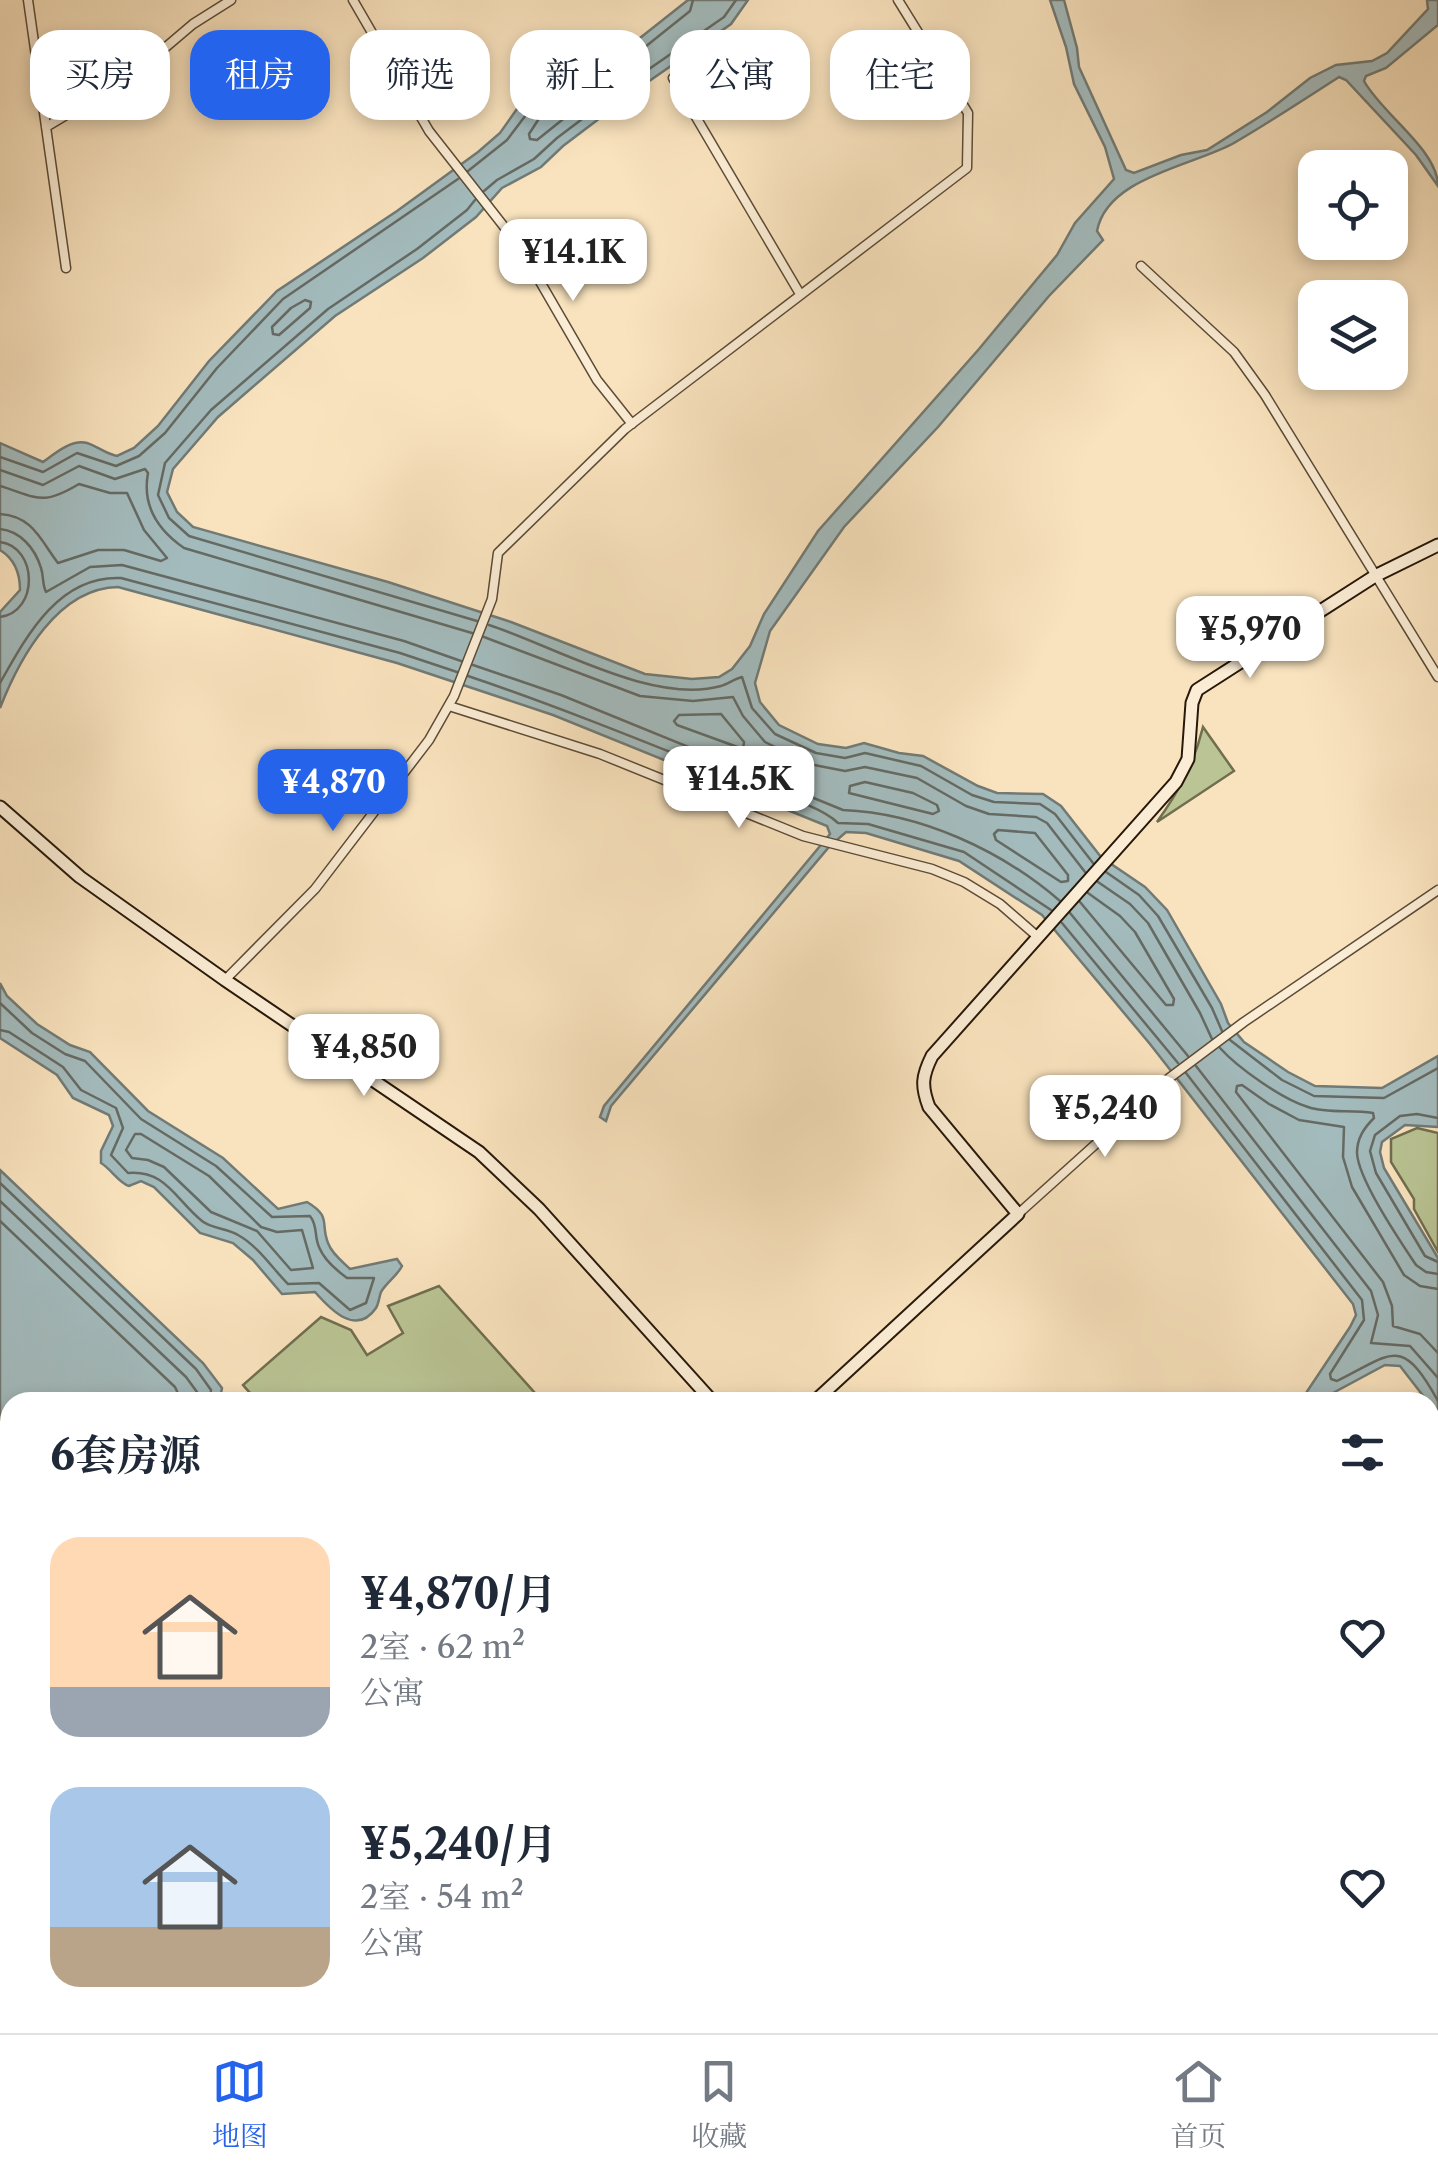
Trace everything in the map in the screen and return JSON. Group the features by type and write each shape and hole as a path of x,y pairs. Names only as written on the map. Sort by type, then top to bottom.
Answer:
{"street":[{"path":"28,0 66,268"},
{"path":"46,126 134,76 193,24 231,0"},
{"path":"353,0 423,122 520,247 597,380 632,424"},
{"path":"226,980 314,889 429,740 454,696 492,599 498,553 632,424 967,168 968,113 898,0"},
{"path":"698,120 800,294"},
{"path":"1142,266 1234,352 1265,395 1438,678"},
{"path":"1018,1214 930,1107 922,1089 922,1074 932,1056 1176,782 1188,759 1192,703 1197,690 1375,576 1438,545"},
{"path":"449,706 600,754 803,836 932,869 964,882 1000,904 1039,935"},
{"path":"2,809 80,877 479,1152 539,1210 704,1392"},
{"path":"825,1392 1168,1079 1244,1022 1438,890"}],"green space":[{"path":"1203,727 1234,771 1157,822 1185,777"},
{"path":"1417,1128 1438,1133 1438,1252 1414,1209 1414,1199 1391,1162 1391,1139"},
{"path":"439,1286 534,1392 249,1392 243,1385 321,1317 351,1330 367,1355 403,1333 388,1306"}],"water":[{"path":"688,0 748,0 722,30 670,30 670,67 650,81 650,30"},
{"path":"1050,0 1064,0 1079,67 1126,170 1134,173 1181,155 1207,150 1267,112 1310,78 1336,65 1372,61 1387,53 1428,9 1427,0 1438,0 1438,25 1364,81 1429,159 1438,186 1416,155 1339,77 1234,143 1134,185 1104,213 1097,231 1103,240 844,527 770,631 755,683 760,702 779,725 818,744 846,748 864,743 923,756 997,793 1043,794 1061,806 1101,857 1145,887 1167,910 1228,1023 1244,1042 1288,1072 1315,1086 1382,1088 1438,1056 1438,1127 1405,1125 1382,1142 1380,1152 1384,1168 1438,1258 1438,1392 1420,1392 1400,1366 1385,1365 1335,1392 1307,1392 1350,1327 1356,1315 1353,1304 1150,1044 1042,915 959,861 866,833 846,832 829,847 611,1106 606,1121 600,1117 604,1106 830,834 827,826 553,715 397,663 118,587 97,590 60,612 30,648 0,708 0,612 20,590 16,567 0,550 0,443 43,462 75,443 87,443 117,456 134,448 158,426 209,361 277,291 397,211 500,133 510,119 597,120 541,167 502,188 476,217 423,258 335,316 218,417 173,469 167,492 177,512 193,527 388,582 511,622 645,674 692,679 719,677 732,669 750,646 764,614 818,531 979,349 1057,255 1075,223 1114,179 1105,147 1074,84"},
{"path":"0,983 7,996 37,1024 70,1045 90,1052 148,1111 223,1158 278,1209 307,1202 315,1207 323,1216 330,1247 350,1269 397,1259 402,1266 381,1292 376,1308 360,1320 352,1320 336,1312 315,1292 282,1294 233,1243 200,1233 154,1187 141,1181 129,1186 122,1182 101,1163 101,1151 113,1126 109,1115 73,1098 57,1075 0,1038"},
{"path":"0,1170 203,1363 222,1388 221,1392 0,1392"}]}
